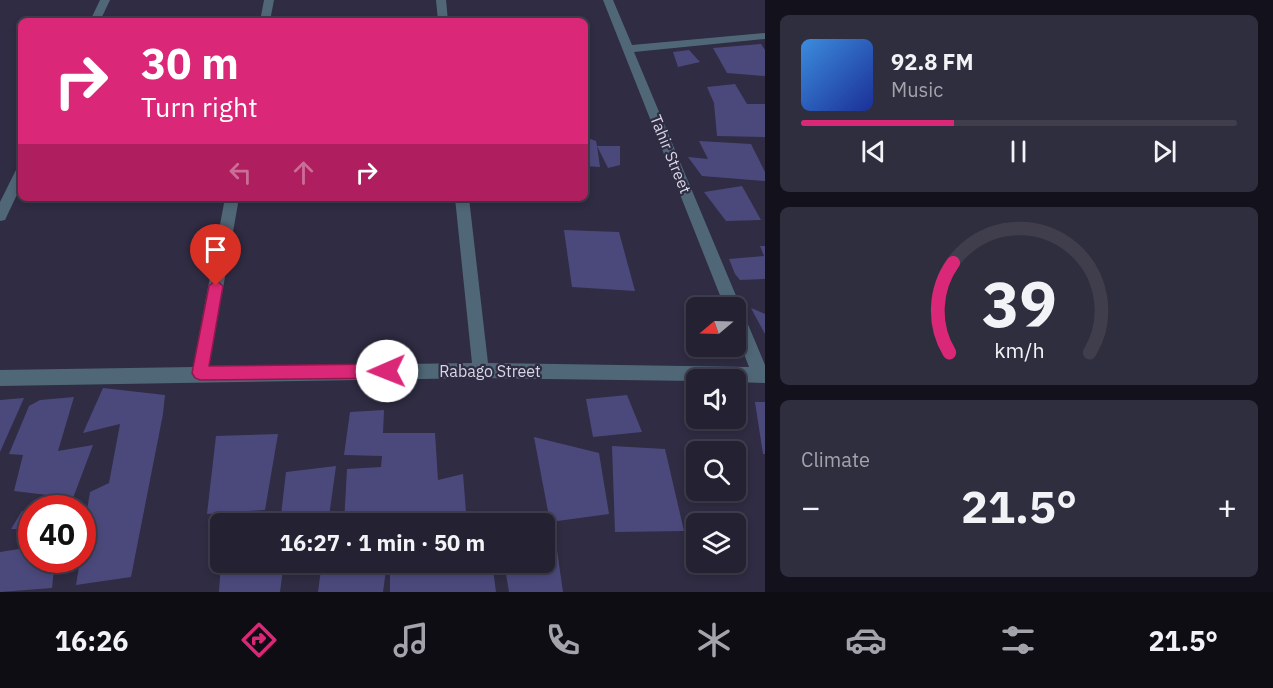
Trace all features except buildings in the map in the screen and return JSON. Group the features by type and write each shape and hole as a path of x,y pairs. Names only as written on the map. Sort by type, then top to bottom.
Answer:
{"street":[{"path":"96,18 105,0"},
{"path":"266,18 269,0"},
{"path":"441,0 443,18"},
{"name":"Tahir Street","path":"608,0 729,297"},
{"path":"628,49 765,36"},
{"path":"0,216 18,179"},
{"path":"200,373 231,201"},
{"path":"462,201 481,370"},
{"path":"746,338 762,375"},
{"name":"Rabago Street","path":"0,378 481,370 762,375"}],"route":[{"path":"216,286 200,373 387,371"}]}
